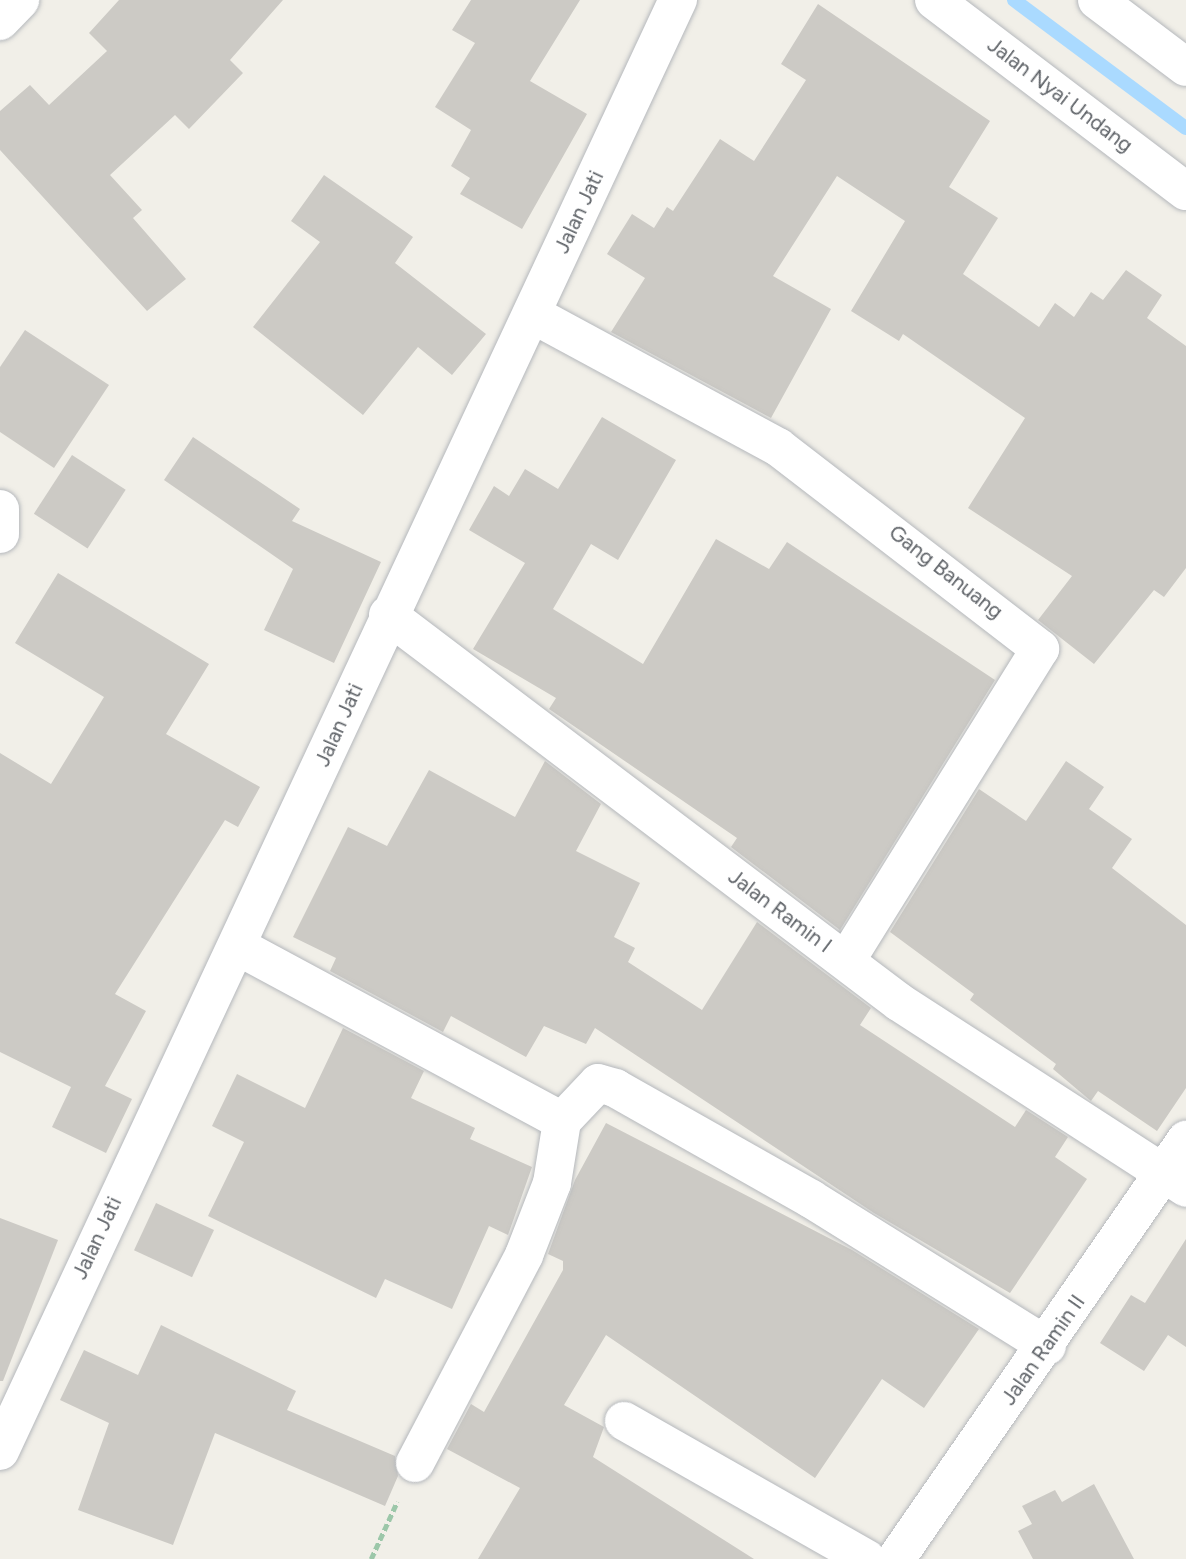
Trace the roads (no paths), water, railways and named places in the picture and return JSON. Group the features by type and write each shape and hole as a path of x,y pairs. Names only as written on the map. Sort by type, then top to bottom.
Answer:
{"street":[{"path":"0,21 20,0"},
{"name":"Jalan Jati","path":"0,1451 239,947 388,615 678,0"},
{"name":"Jalan Nyai Undang","path":"934,0 1186,191"},
{"path":"1097,0 1186,68"},
{"name":"Gang Banuang","path":"532,314 778,447 1040,649 846,961"},
{"path":"0,509 0,534"},
{"name":"Jalan Ramin I","path":"388,615 846,961 1174,1180"},
{"path":"239,947 562,1121"},
{"path":"415,1463 524,1255 552,1183 562,1121 598,1083 615,1088 811,1199 1047,1346"},
{"name":"Jalan Ramin II","path":"897,1559 1047,1346 1174,1180 1186,1140"},
{"path":"624,1421 867,1559"}],"waterway":[{"path":"1014,0 1186,128"}]}
